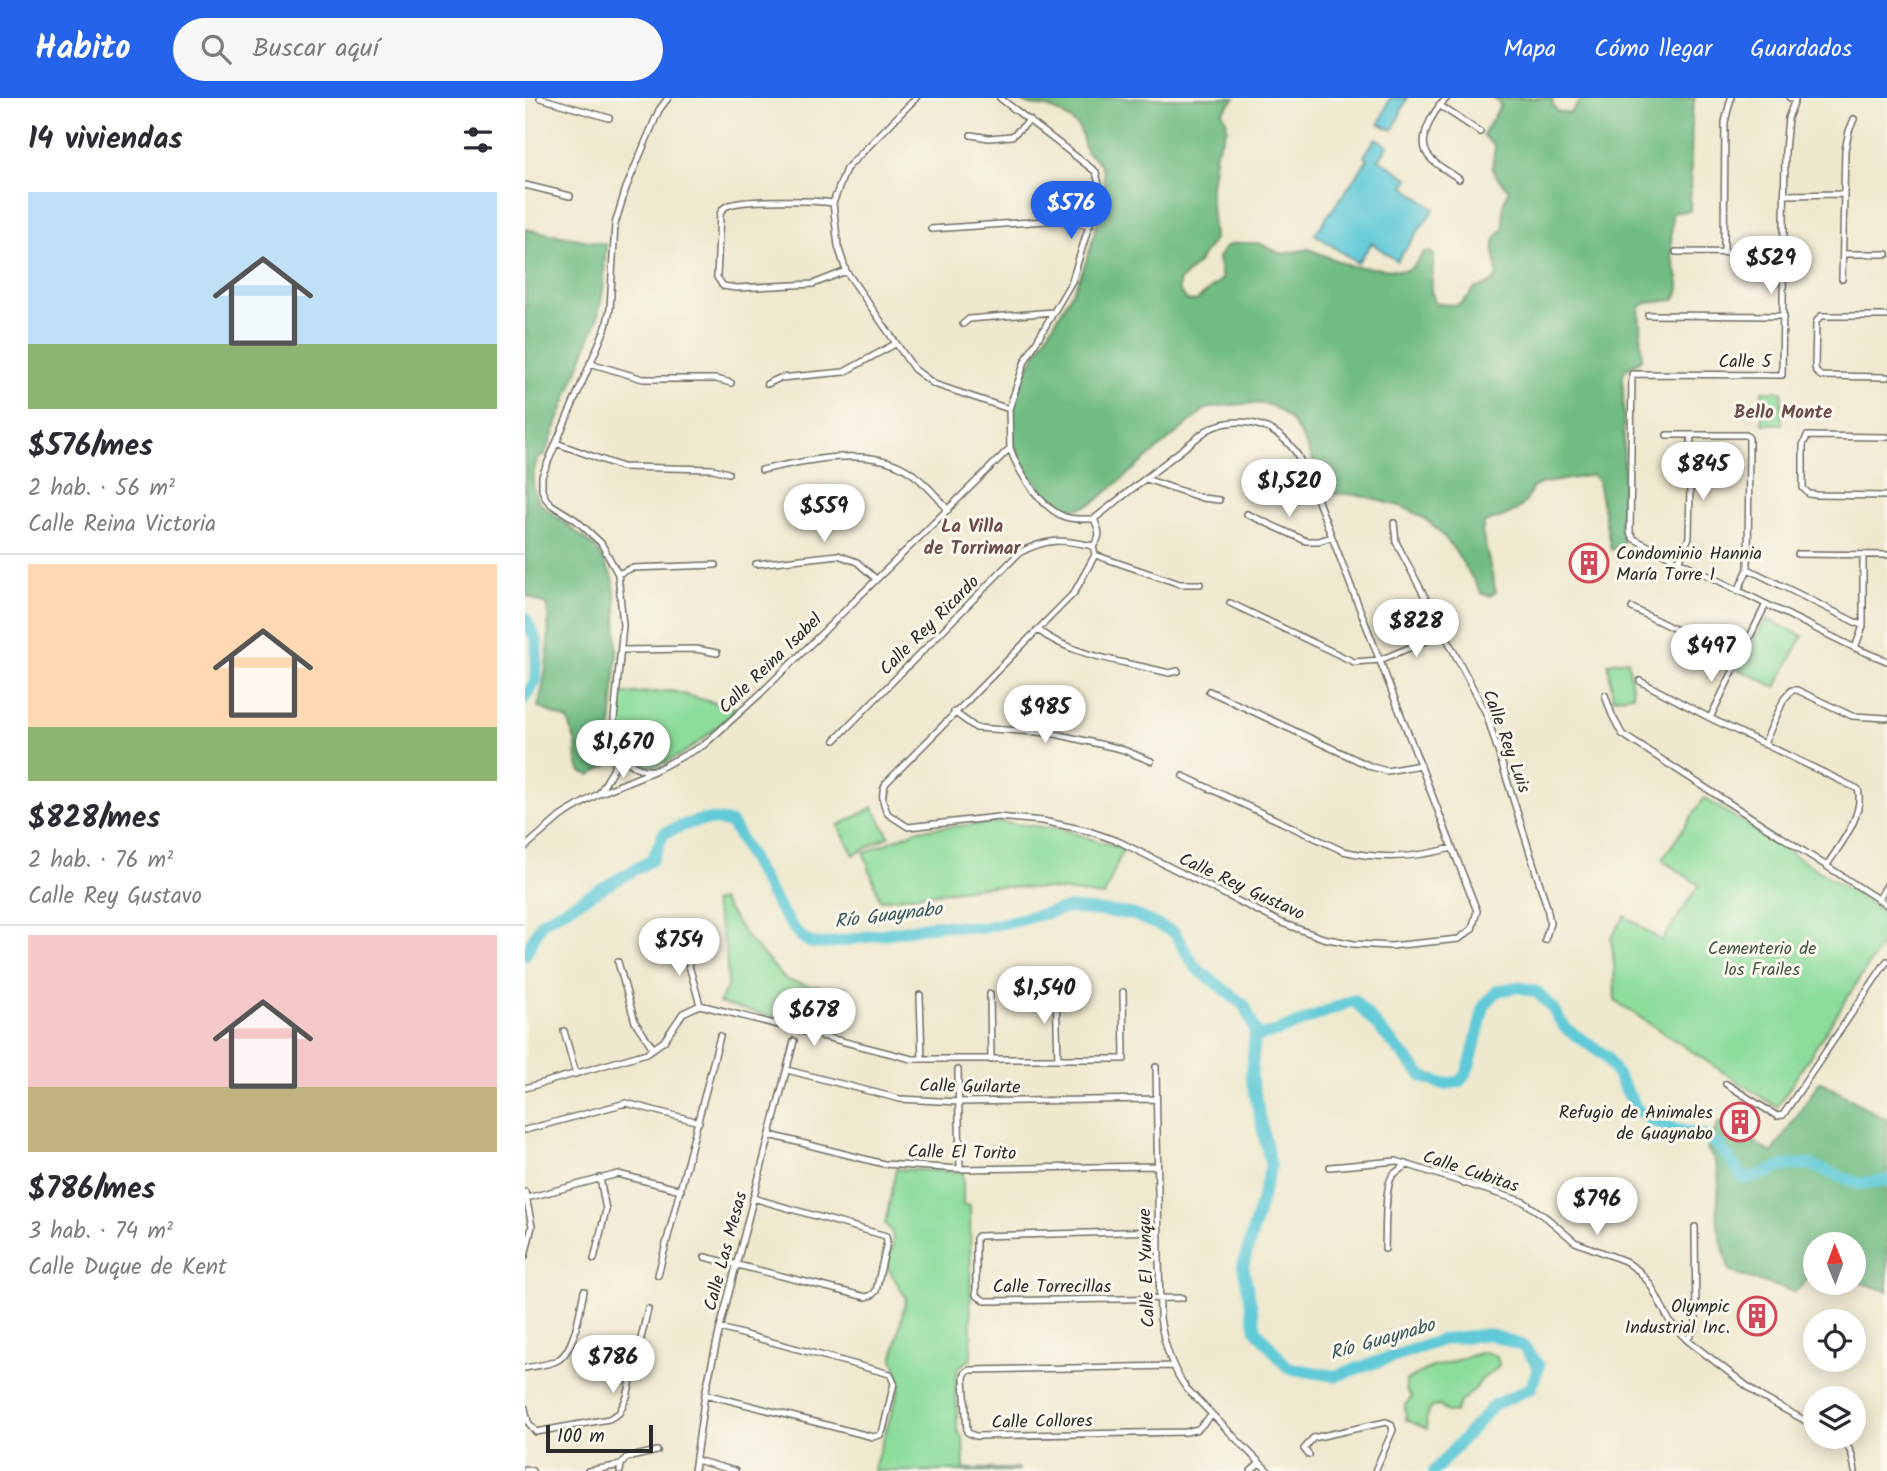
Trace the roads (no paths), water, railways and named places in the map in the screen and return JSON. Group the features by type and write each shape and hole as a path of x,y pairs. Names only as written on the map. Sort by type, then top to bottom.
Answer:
{"street":[{"path":"540,98 609,118"},
{"path":"656,770 633,766 619,751 615,742 613,722 622,650 623,609 618,574 601,543 576,520 559,511 546,499 542,490 542,476 609,318 615,224 626,188 659,110 668,98"},
{"path":"916,98 846,169 833,203 834,229 846,271 915,369 935,384 1009,409"},
{"path":"1000,98 1096,172 1100,189 1072,281 1025,360 1009,409 1010,448 1021,474 1054,511 1067,518 1094,519 1100,534 1093,546 1095,555 1180,584 1200,584"},
{"path":"1447,98 1439,105 1426,129 1427,153 1430,159 1459,179"},
{"path":"1724,252 1725,122 1731,98"},
{"name":"Calle 5","path":"1679,562 1632,537 1632,374 1782,375 1786,127 1795,100 1790,98"},
{"path":"1439,105 1480,132"},
{"path":"1842,279 1846,140 1854,119"},
{"path":"971,135 989,138 1012,136 1030,120"},
{"path":"525,186 570,196"},
{"path":"1785,195 1843,194"},
{"path":"833,203 798,201 725,207 720,214 717,277 723,286 736,288 813,284 846,271"},
{"path":"931,229 1060,220 1090,225"},
{"path":"1676,252 1784,253"},
{"path":"1843,254 1887,254"},
{"path":"964,324 969,319 1053,312"},
{"path":"1647,315 1784,316"},
{"path":"1887,316 1821,316 1816,321 1815,366 1816,372 1821,376 1887,377"},
{"path":"767,384 780,378 845,372 895,344"},
{"path":"590,363 643,379 716,379 731,383"},
{"name":"Calle Rey Gustavo","path":"1094,519 1216,425 1234,421 1258,424 1281,437 1295,452 1380,660 1477,911 1472,929 1459,939 1376,946 1323,938 1282,923 1120,842 1089,831 1043,821 998,817 962,819 917,827 900,824 888,814 882,797 886,783 1074,593 1095,555"},
{"path":"1667,435 1746,435 1749,438 1748,569 1738,591"},
{"path":"1691,435 1689,537 1679,562 1887,661"},
{"path":"1887,436 1807,436 1804,445 1803,488 1809,494 1817,495 1887,496"},
{"path":"556,443 622,467 713,468 728,473"},
{"name":"Calle Reina Isabel","path":"525,848 561,816 598,794 656,770 705,745 1010,448"},
{"path":"762,470 851,456 873,458 905,469 948,510"},
{"path":"1146,479 1202,498 1219,500"},
{"path":"1247,514 1306,541 1331,537"},
{"name":"Calle Rey Luis","path":"1394,523 1396,542 1486,713 1548,907 1549,923 1545,940"},
{"name":"Calle Rey Ricardo","path":"835,740 1020,553 1039,543 1054,541 1093,546"},
{"path":"1798,554 1887,555"},
{"path":"756,564 838,555 849,557 876,579"},
{"path":"1855,648 1863,626 1863,555"},
{"path":"618,574 632,568 716,565"},
{"path":"1748,569 1863,626"},
{"path":"1230,603 1349,660 1361,663 1380,660 1443,634"},
{"path":"1710,718 1766,604"},
{"path":"1632,608 1737,660"},
{"path":"1038,630 1049,639 1067,647 1169,673 1178,671"},
{"path":"622,650 696,649 717,653"},
{"path":"1640,681 1710,718 1848,783 1859,792 1851,826 1827,865"},
{"path":"1764,744 1784,699 1792,690 1852,716 1887,718"},
{"path":"1209,691 1372,767 1387,771 1420,765"},
{"path":"1605,695 1622,734 1887,905"},
{"path":"954,712 976,728 1051,733 1121,749 1151,761"},
{"path":"598,794 613,770 619,751"},
{"path":"1183,776 1343,851 1364,856 1398,858 1452,848"},
{"path":"1878,900 1887,885"},
{"path":"683,944 700,1005"},
{"path":"1726,1084 1777,1116 1783,1115 1887,961"},
{"path":"618,962 635,1022 653,1048"},
{"path":"525,1088 642,1055 664,1041 684,1013 700,1005 896,1056 991,1060 1124,1059 1123,992"},
{"path":"1056,993 1058,1059"},
{"path":"990,994 991,1060"},
{"path":"920,995 922,1059"},
{"path":"563,1031 576,1074"},
{"path":"658,1275 720,1036"},
{"name":"Calle Las Mesas","path":"694,1471 705,1394 720,1328 794,1041"},
{"name":"Calle El Yunque","path":"1156,1067 1162,1333 1173,1366 1187,1389 1268,1471"},
{"name":"Calle Guilarte","path":"787,1070 900,1099 959,1102 1156,1099"},
{"path":"958,1070 960,1169"},
{"path":"525,1130 626,1103 699,1122"},
{"name":"Calle El Torito","path":"770,1135 884,1164 960,1169 1157,1166"},
{"name":"Calle Cubitas","path":"1330,1167 1396,1161 1524,1202 1575,1242 1625,1261 1639,1271 1650,1284 1670,1322 1687,1340 1760,1396 1803,1419"},
{"path":"1385,1249 1387,1188 1391,1177 1407,1165"},
{"path":"525,1256 532,1226 526,1195 623,1174 681,1190"},
{"path":"593,1259 606,1210 600,1178"},
{"path":"705,1257 866,1297 876,1291 886,1236 753,1199"},
{"path":"525,1224 532,1226"},
{"path":"1687,1340 1695,1329 1696,1320 1695,1227"},
{"name":"Calle Torrecillas","path":"1159,1231 978,1236 975,1288 979,1298 985,1301 1160,1299"},
{"path":"525,1368 557,1360 565,1354 585,1291"},
{"path":"1160,1299 1182,1298"},
{"path":"525,1408 528,1422 535,1432 609,1419 619,1413 627,1397 648,1309"},
{"path":"705,1394 873,1437 880,1435 883,1430 894,1383 890,1374 720,1328"},
{"name":"Calle Collores","path":"1173,1366 970,1370 964,1377 967,1432 975,1436 1187,1432 1198,1429 1212,1415"},
{"path":"1309,1455 1304,1449 1313,1438 1386,1422 1391,1424 1394,1430 1375,1471"},
{"path":"1849,1449 1855,1471"},
{"path":"588,1471 620,1468 626,1458 656,1451"},
{"path":"696,1460 736,1471"},
{"path":"1251,1471 1260,1463"},
{"path":"525,1469 532,1471"}],"water":[{"path":"1390,98 1407,98 1393,130 1379,124"},
{"path":"1376,138 1388,146 1379,159 1409,179 1404,186 1434,209 1397,261 1372,243 1357,263 1315,234 1368,159 1364,156"}],"waterway":[{"name":"Río Guaynabo","path":"525,618 537,641 536,680 525,698"},
{"name":"Río Guaynabo","path":"525,955 542,922 652,860 664,833 704,820 731,823 780,909 802,937 813,943 823,944 937,925 982,928 1068,908 1132,914 1174,932 1195,967 1245,1006 1255,1031 1251,1077 1271,1166 1243,1266 1256,1330 1288,1368 1335,1376 1445,1339 1489,1334 1523,1346 1539,1366 1531,1388 1494,1405 1434,1471"},
{"path":"1255,1037 1276,1032 1354,1000 1423,1077 1443,1084 1459,1082 1466,1074 1471,1060 1484,1006 1497,991 1518,987 1537,992 1550,1005 1565,1028 1606,1056 1637,1109 1652,1121 1703,1135 1720,1147 1744,1179 1784,1166 1808,1164 1860,1184 1887,1180"}],"place":[{"name":"Condominio Hannia María Torre 1","path":"1589,563"},
{"name":"Refugio de Animales de Guaynabo","path":"1740,1122"},
{"name":"Olympic Industrial Inc.","path":"1757,1316"}],"district":[{"name":"Bello Monte","path":"1783,411"},
{"name":"La Villa de Torrimar","path":"972,536"}],"park label":[{"name":"Cementerio de los Frailes","path":"1762,958"}]}
